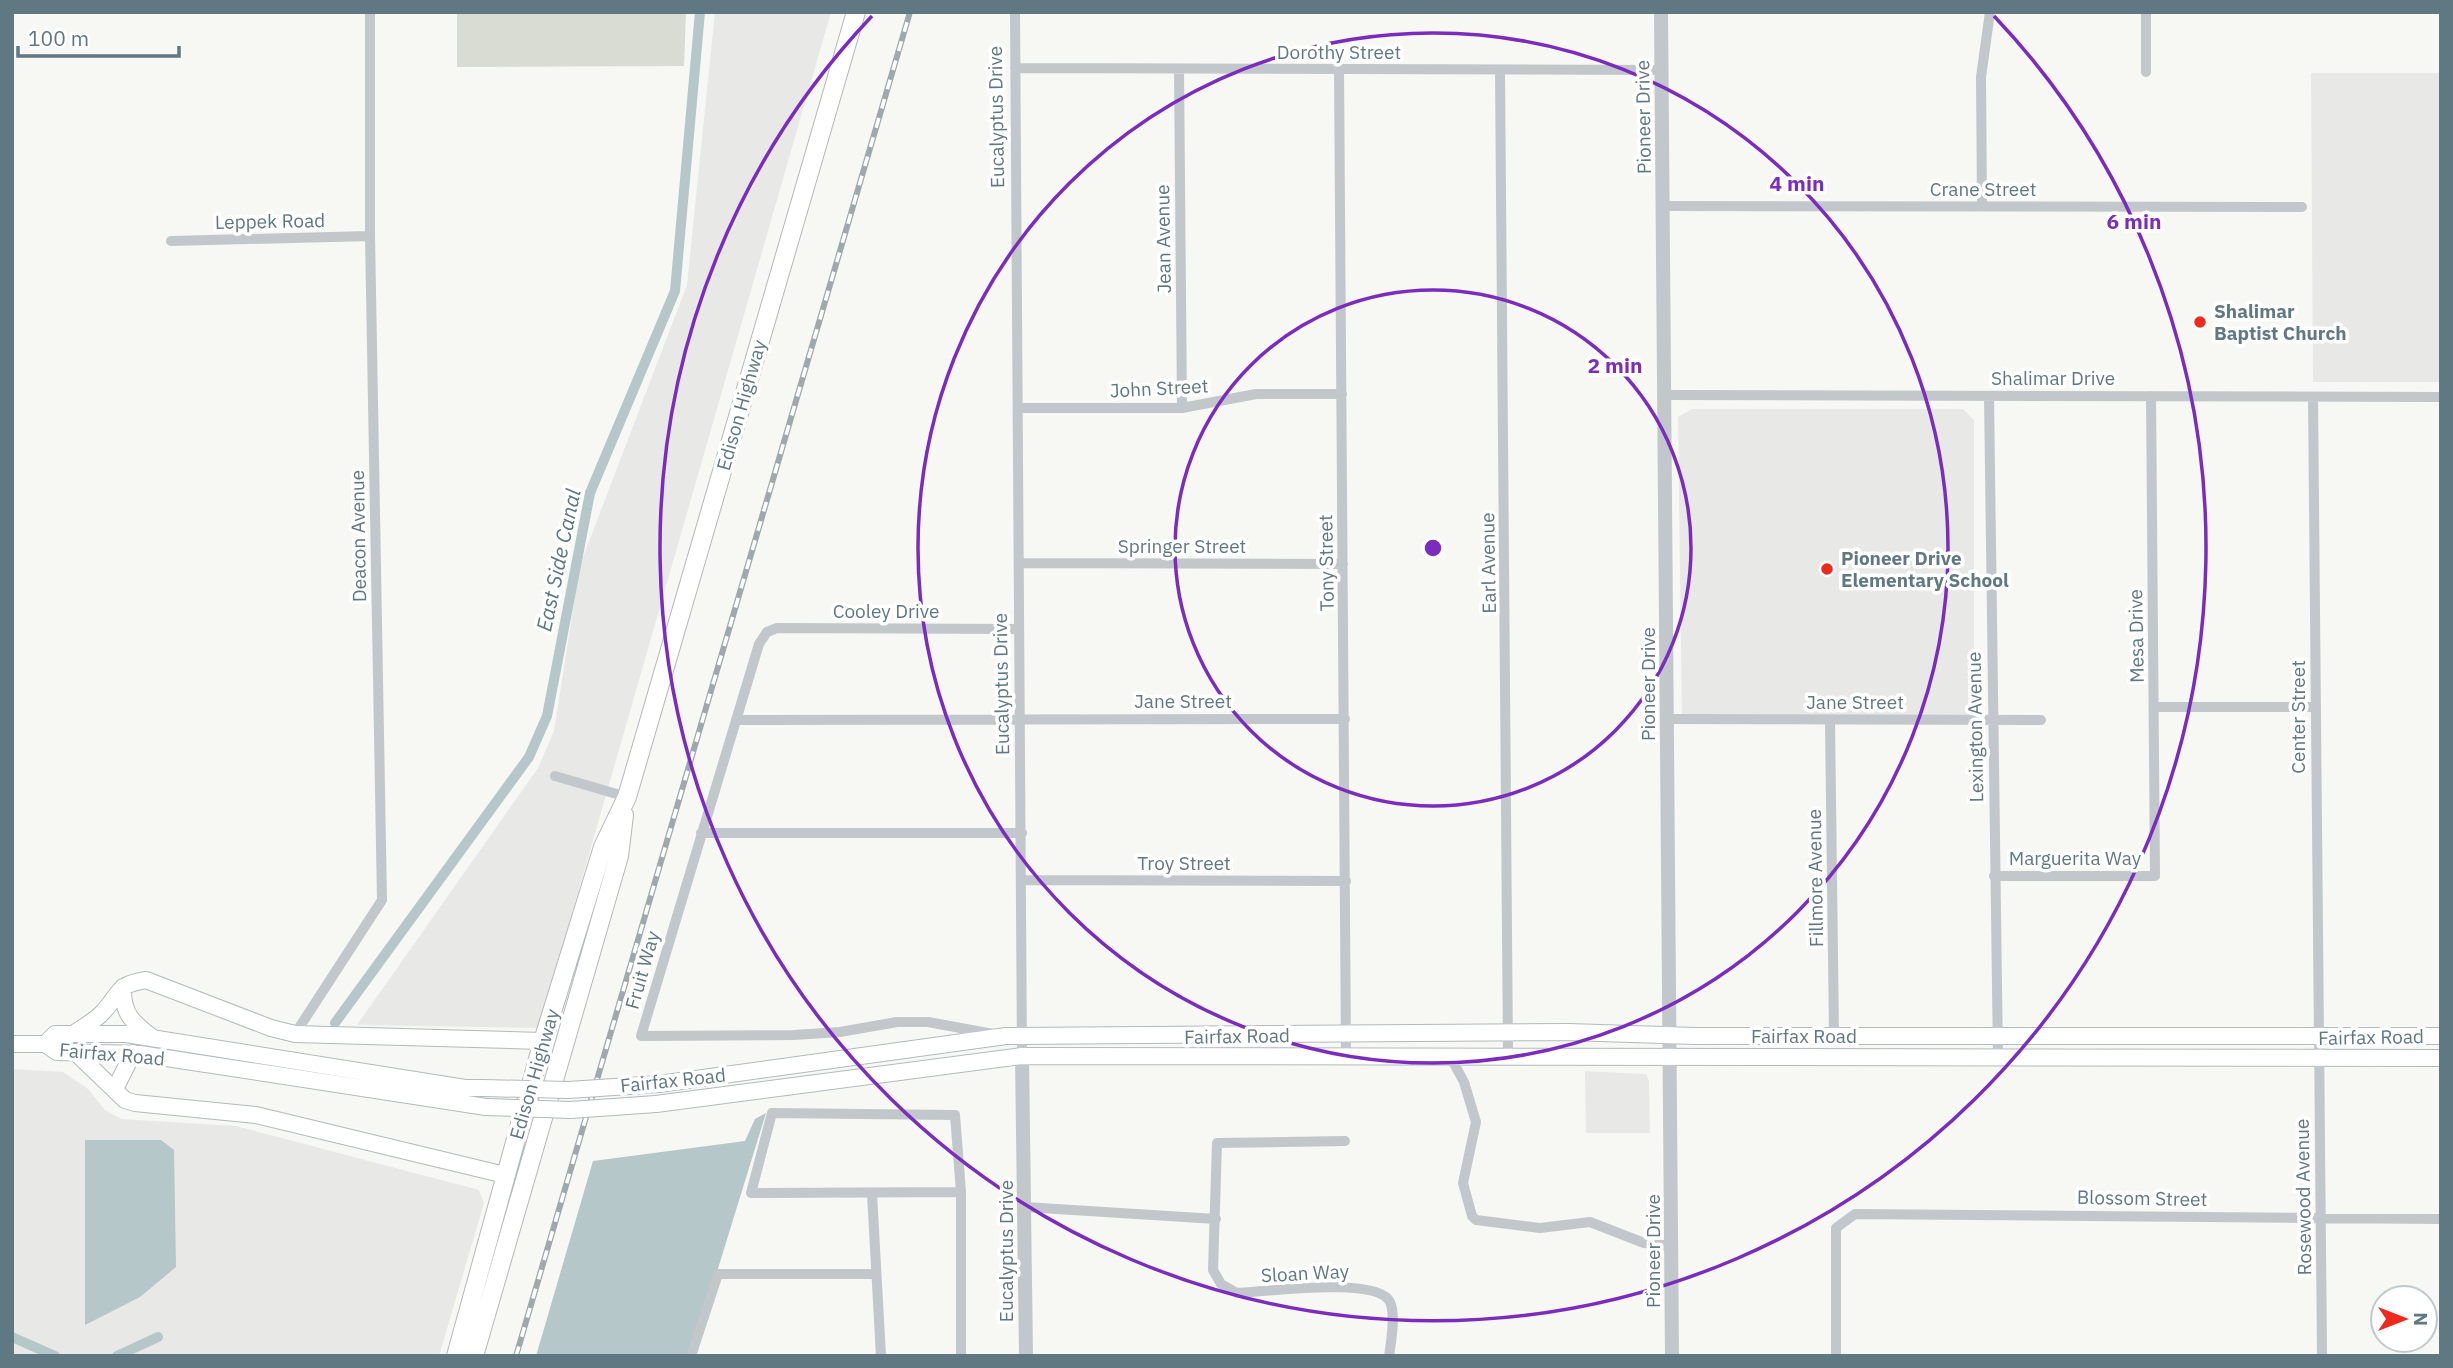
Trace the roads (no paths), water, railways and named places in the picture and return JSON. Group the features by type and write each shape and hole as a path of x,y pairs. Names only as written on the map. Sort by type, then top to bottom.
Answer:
{"main road":[{"name":"Edison Highway","path":"456,1356 543,1041 603,847 626,797 856,12"},
{"name":"Edison Highway","path":"474,1356 620,856 626,797"},
{"path":"76,1032 104,1011 115,993 146,980 271,1028 295,1034 543,1041"},
{"path":"124,987 124,1009 129,1018 154,1039"},
{"name":"Fairfax Road","path":"45,1044 55,1034 76,1032 154,1039 465,1088 569,1090 659,1084 1014,1037 1509,1032 1670,1036 2441,1036"},
{"name":"Fairfax Road","path":"12,1044 45,1044 57,1052 133,1053 486,1107 570,1110 656,1104 1022,1056 2441,1058"},
{"path":"75,1052 125,1100 135,1103 256,1115 505,1175"},
{"path":"116,1089 133,1053"}],"street":[{"name":"Deacon Avenue","path":"295,1034 382,900 370,236 370,12"},
{"name":"Eucalyptus Drive","path":"1015,12 1023,880 1014,1037 1022,1056 1026,1356"},
{"name":"Pioneer Drive","path":"1661,12 1672,1356"},
{"path":"1982,206 1981,77 1990,12"},
{"path":"2146,12 2146,72"},
{"name":"Dorothy Street","path":"1015,68 1662,70"},
{"name":"Jean Avenue","path":"1179,69 1182,408"},
{"name":"Tony Street","path":"1339,69 1346,1056"},
{"name":"Earl Avenue","path":"1500,70 1508,1056"},
{"name":"Crane Street","path":"1663,205 2302,207"},
{"name":"Leppek Road","path":"171,240 370,236"},
{"name":"John Street","path":"1018,408 1182,408 1256,394 1342,394"},
{"name":"Shalimar Drive","path":"1665,395 2441,397"},
{"name":"Lexington Avenue","path":"1989,396 1998,1058"},
{"name":"Mesa Drive","path":"2151,396 2155,876"},
{"name":"Center Street","path":"2313,397 2318,1038"},
{"name":"Springer Street","path":"1020,563 1343,564"},
{"name":"Cooley Drive","path":"759,644 767,632 777,628 1019,629"},
{"name":"Fruit Way","path":"759,644 641,1036 794,1035 928,1022 1014,1037"},
{"path":"2154,707 2316,707"},
{"name":"Jane Street","path":"736,720 1345,719"},
{"name":"Jane Street","path":"1668,719 2041,720"},
{"name":"Fillmore Avenue","path":"1830,720 1834,1036"},
{"path":"555,776 626,797"},
{"path":"701,833 1022,833"},
{"name":"Marguerita Way","path":"1994,876 2155,876"},
{"name":"Troy Street","path":"1023,880 1346,881"},
{"name":"Rosewood Avenue","path":"2318,1038 2322,1356"},
{"path":"1450,1056 1464,1082 1476,1122 1463,1183 1472,1216 1476,1220 1540,1228 1590,1222 1644,1243 1671,1246"},
{"path":"961,1192 751,1193 772,1113 955,1115 961,1192 961,1356"},
{"path":"1025,1207 1216,1219 1217,1143 1345,1141"},
{"path":"872,1194 881,1356"},
{"name":"Blossom Street","path":"1836,1356 1836,1228 1855,1214 2441,1219"},
{"name":"Sloan Way","path":"1216,1219 1213,1270 1221,1284 1237,1293 1356,1287 1374,1290 1390,1301 1389,1356"},
{"path":"691,1356 718,1274 876,1274"}],"waterway":[{"name":"East Side Canal","path":"335,1023 529,757 547,716 590,493 675,291 700,12"},
{"name":"East Side Canal","path":"12,1337 55,1356"},
{"name":"East Side Canal","path":"117,1356 158,1337"}],"railway":[{"path":"516,1356 910,12"}],"place":[{"name":"Shalimar Baptist Church","path":"2200,322"},
{"name":"Pioneer Drive Elementary School","path":"1827,569"}]}
